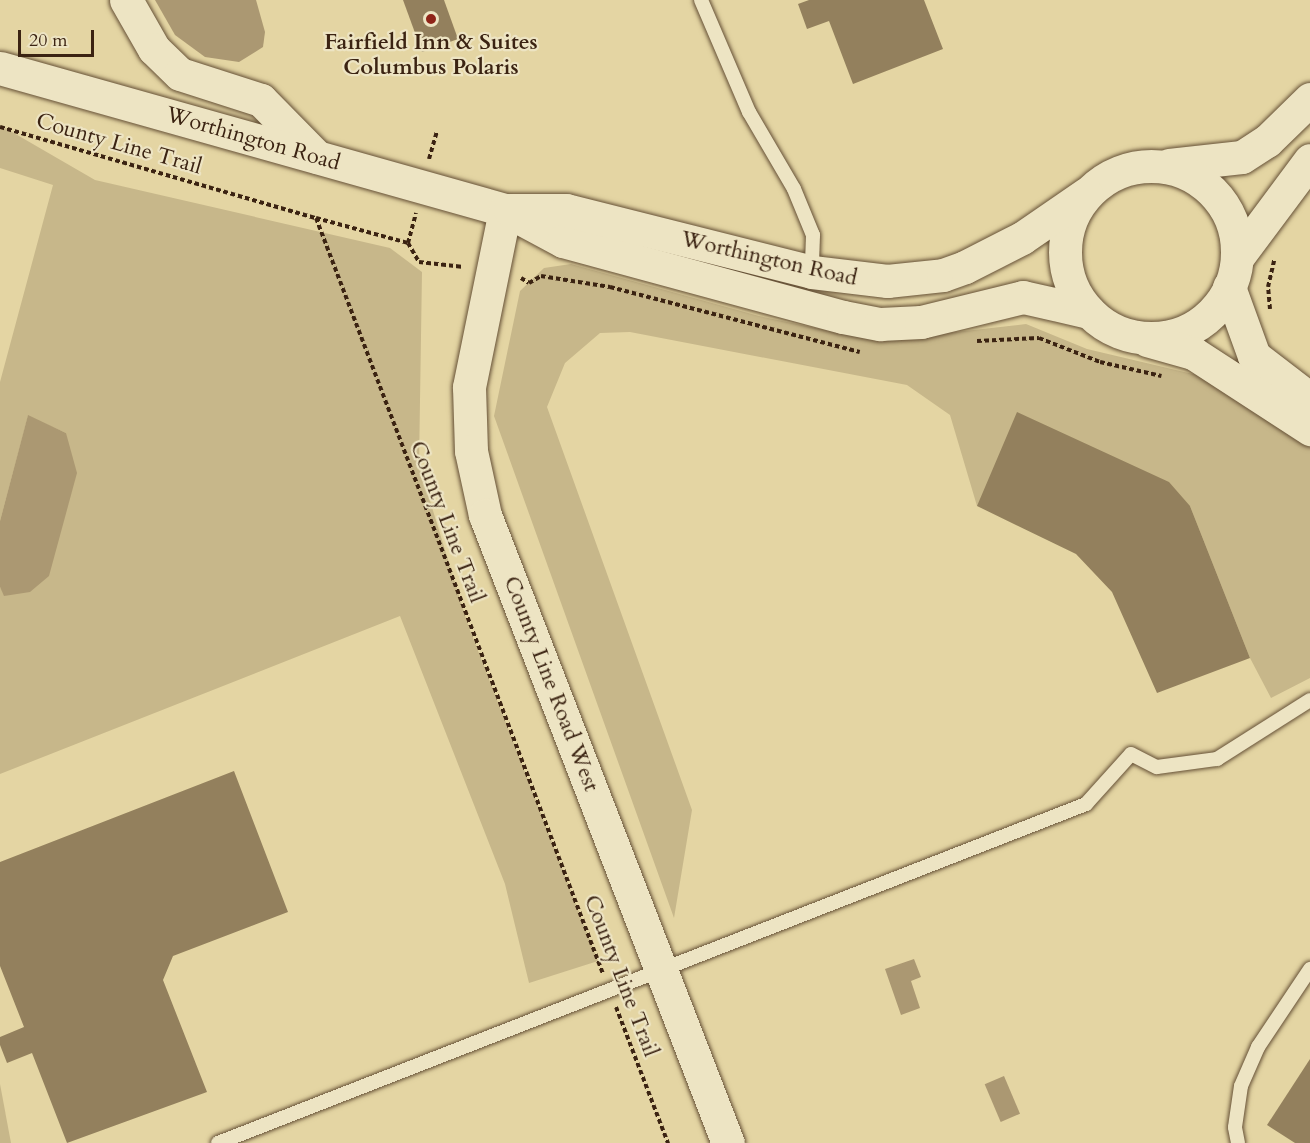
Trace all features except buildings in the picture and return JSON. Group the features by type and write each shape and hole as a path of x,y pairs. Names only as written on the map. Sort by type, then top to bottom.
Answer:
{"main road":[{"path":"126,0 143,35 180,74 261,100 318,158"},
{"name":"Worthington Road","path":"0,68 505,210 563,241 791,304 880,324 921,322 1023,297 1089,312"},
{"path":"1310,99 1267,141 1242,157 1130,168 1106,178 1086,194 1072,216 1065,240 1066,266 1074,291 1089,312 1111,328 1193,353 1310,429"},
{"path":"1137,337 1164,337 1190,329 1213,311 1233,273 1301,170 1310,138"},
{"path":"1156,165 1181,171 1203,184 1221,202 1234,229 1233,273 1254,356 1310,399"},
{"name":"Worthington Road","path":"505,210 566,210 812,272 855,280 943,275 1012,243 1086,194"},
{"name":"County Line Road West","path":"505,210 469,387 471,451 485,514 728,1143"}],"lane":[{"path":"701,0 749,112 794,189 813,236 812,272"},
{"path":"218,1143 1086,804 1131,754 1157,767 1217,759 1310,700"},
{"path":"1238,1143 1235,1127 1241,1086 1257,1047 1310,969"}],"path":[{"name":"County Line Trail","path":"0,126 316,218 668,1143"},
{"path":"316,218 408,243 419,262 427,260"},
{"path":"1274,321 1268,287 1278,253"}],"shaded area":[{"path":"155,0 256,0 265,32 263,47 239,62 205,57 175,35"},
{"path":"0,125 95,180 390,248 422,272 419,465 468,625 598,961 529,983 505,884 400,616 0,774 0,587 5,596 66,433 28,416 0,521 0,382 53,185 0,168"},
{"path":"571,264 759,316 877,341 1026,324 1087,349 1197,375 1310,442 1310,678 1271,698 1250,658 1190,506 977,506 950,415 907,385 630,332 600,333 565,363 547,407 692,810 674,918 494,416 520,291 544,268"},
{"path":"28,415 66,433 77,473 49,576 30,592 4,596 0,587 0,521"},
{"path":"914,959 921,977 911,981 920,1008 901,1015 885,969"},
{"path":"1004,1076 1020,1114 1001,1122 985,1084"},
{"path":"0,1084 11,1143 0,1143"}],"place":[{"name":"Fairfield Inn & Suites Columbus Polaris","path":"431,19"}]}
